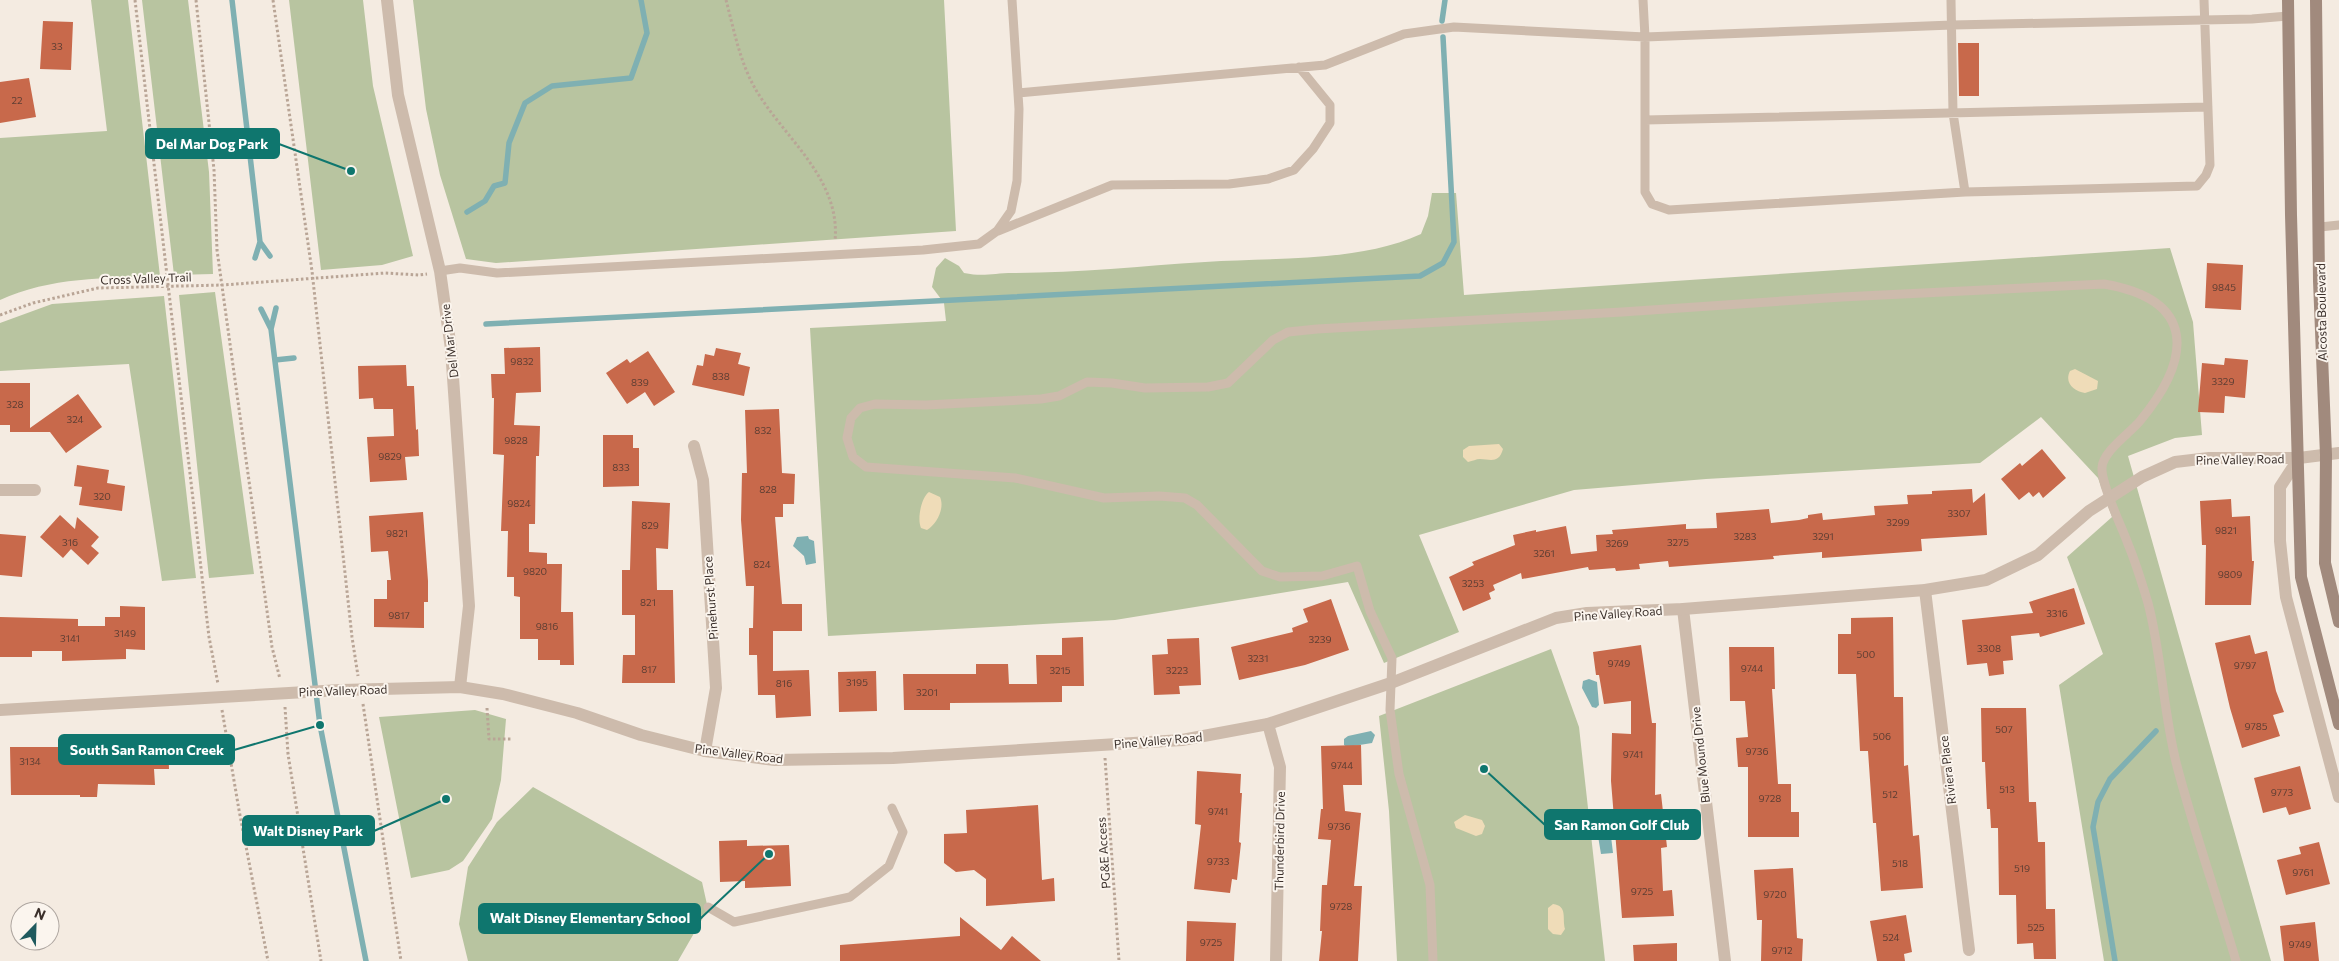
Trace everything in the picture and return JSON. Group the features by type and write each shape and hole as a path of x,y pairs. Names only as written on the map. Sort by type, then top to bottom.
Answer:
{"main road":[{"path":"2288,0 2291,215 2301,577 2339,724"},
{"name":"Alcosta Boulevard","path":"2316,0 2320,226 2319,282 2326,455 2325,563 2339,622"}],"street":[{"name":"Del Mar Drive","path":"387,0 398,95 440,271 451,349 469,606 460,687"},
{"name":"Pinehurst Place","path":"694,446 703,480 716,688 705,750"},
{"name":"Pine Valley Road","path":"0,710 300,692 460,687 503,694 577,713 640,735 705,750 785,760 893,758 1182,740 1268,724 1391,683 1556,618 1588,613 1683,609 1926,590 1986,580 2038,555 2089,511 2142,477 2175,462 2209,458 2299,458 2339,454"},
{"path":"2299,458 2280,487 2280,541 2285,587 2339,797"},
{"path":"0,490 35,490"},
{"name":"Riviera Place","path":"1926,590 1969,950"},
{"name":"Blue Mound Drive","path":"1683,609 1725,961"},
{"name":"Thunderbird Drive","path":"1268,724 1280,767 1276,961"}],"lane":[{"path":"997,231 1010,211 1017,180 1018,93 1012,0"},
{"path":"1643,0 1645,37 1645,192 1652,204 1669,210 1964,192 2197,186 2206,175 2210,165 2204,0"},
{"path":"1951,0 1953,113 1964,192"},
{"path":"1018,93 1324,65 1404,34 1454,27 1645,37 1952,25 2204,20 2288,16"},
{"path":"440,271 460,268 497,273 961,247 979,244 997,231 1112,185 1229,184 1268,179 1294,170 1313,149 1330,123 1330,105 1299,67"},
{"path":"1645,120 2208,107"},
{"path":"2320,226 2339,225"},
{"path":"1433,961 1430,885 1398,774 1390,710 1392,658 1370,611 1357,566 1322,576 1280,577 1262,571 1197,505 1185,498 1160,496 1104,498 1015,478 866,466 853,457 847,438 851,418 860,408 875,404 926,404 1041,399 1059,396 1087,382 1112,383 1145,388 1208,387 1228,383 1273,340 1288,332 1317,329 1622,312 1842,296 2104,284 2123,287 2151,299 2165,309 2176,327 2178,344 2169,378 2155,402 2139,422 2105,457 2101,469 2109,499 2130,547 2148,603 2176,764 2236,961"},
{"path":"708,907 734,922 850,897 889,866 903,832 892,808"}],"path":[{"path":"135,0 209,638 268,961"},
{"path":"196,0 214,170 216,250 272,647 283,693 288,754 322,961"},
{"path":"273,0 312,280 352,637 400,961"},
{"path":"726,0 744,66 756,91 795,141 830,196 837,223 834,254"},
{"name":"Cross Valley Trail","path":"0,315 33,303 98,288 222,285 312,280 385,272 419,275 440,271"},
{"path":"487,708 489,739 511,739"},
{"name":"PG&E Access","path":"1104,745 1119,961"}],"green space":[{"path":"91,0 128,0 160,276 99,278 58,283 19,292 0,300 0,138 107,131"},
{"path":"142,0 188,0 209,172 213,274 174,275"},
{"path":"289,0 363,0 373,86 413,256 382,265 321,270"},
{"path":"413,0 944,0 956,231 496,263 466,259 440,175 426,109"},
{"path":"1432,193 1456,193 1464,295 2170,248 2193,322 2202,435 2175,438 2128,456 2271,961 2104,961 2059,685 2103,654 2067,557 2112,517 2098,478 2041,417 1980,463 1706,479 1574,490 1419,535 1459,632 1384,663 1348,582 1115,620 828,636 810,328 946,321 944,303 932,287 936,268 945,258 959,266 964,273 983,275 1085,271 1205,262 1315,257 1370,250 1421,234 1428,216"},
{"path":"215,292 254,574 209,578 179,295"},
{"path":"164,296 196,578 162,581 129,364 0,371 0,323 52,304"},
{"path":"1551,649 1579,727 1605,961 1397,961 1389,811 1379,716"},
{"path":"475,710 506,719 501,780 492,819 463,861 449,870 411,878 379,717"},
{"path":"533,787 702,882 708,909 678,961 468,961 459,924 468,867 497,822"}],"sand":[{"path":"2075,369 2098,381 2097,389 2085,393 2071,386 2068,375 2070,371"},
{"path":"1499,444 1503,449 1497,459 1479,459 1468,462 1463,457 1463,450 1469,446"},
{"path":"929,492 940,497 941,511 937,520 927,530 921,528 920,514 924,499"},
{"path":"1465,815 1482,820 1485,826 1482,834 1476,836 1456,828 1454,822"},
{"path":"1553,904 1561,907 1564,913 1565,929 1561,935 1553,934 1548,929 1548,908"}],"water":[{"path":"808,536 809,539 814,541 816,563 806,565 804,556 793,546 797,537"},
{"path":"1589,679 1597,682 1599,705 1596,708 1592,707 1582,688 1583,681"},
{"path":"1371,731 1375,735 1372,743 1347,747 1344,745 1344,739 1348,736"},
{"path":"1610,828 1613,853 1601,854 1597,830"}],"building":[{"path":"43,21 73,22 71,70 40,69"},
{"path":"1958,43 1979,43 1979,96 1959,96"},
{"path":"29,78 36,117 0,123 0,82"},
{"path":"2207,263 2243,265 2241,310 2205,308"},
{"path":"540,347 541,392 516,393 514,425 540,426 539,456 536,456 535,524 529,524 529,552 547,553 547,564 562,564 561,612 573,612 574,665 560,665 560,660 538,660 538,639 520,639 520,597 514,596 514,577 507,577 508,531 501,531 504,455 493,454 494,398 492,398 491,374 505,374 504,348"},
{"path":"716,348 741,353 738,364 750,367 744,396 692,385 697,365 703,366 705,354 714,356"},
{"path":"648,351 675,392 654,406 645,392 627,404 606,373 627,359 630,363"},
{"path":"2225,358 2248,360 2245,398 2225,396 2224,413 2198,412 2202,363 2224,365"},
{"path":"406,365 407,386 414,386 419,456 405,457 407,480 370,482 367,437 394,436 393,409 374,409 373,398 359,399 358,366"},
{"path":"0,383 30,383 30,428 78,394 102,427 66,453 50,432 10,432 10,425 0,425"},
{"path":"779,409 782,473 795,474 794,504 783,504 783,517 775,517 782,604 802,604 802,631 773,631 773,671 809,670 811,716 776,718 775,695 758,695 757,655 749,655 749,628 753,628 754,586 746,586 741,520 742,473 747,473 745,410"},
{"path":"603,435 633,435 633,448 639,448 639,486 603,487"},
{"path":"2042,449 2066,478 2043,498 2039,492 2033,497 2029,492 2019,500 2001,479 2020,463 2022,466"},
{"path":"77,465 109,470 107,483 125,486 122,511 79,505 82,487 74,486"},
{"path":"1972,489 1973,503 1985,493 1987,535 1921,539 1922,551 1822,558 1822,552 1773,556 1774,559 1669,567 1668,561 1639,564 1640,569 1616,571 1615,568 1589,570 1588,567 1522,579 1521,573 1493,585 1495,590 1489,593 1491,599 1463,611 1449,577 1474,565 1472,562 1515,545 1513,535 1536,530 1536,532 1566,526 1571,554 1597,551 1596,535 1613,534 1612,530 1686,524 1686,529 1717,528 1716,513 1769,509 1771,523 1799,520 1808,518 1808,515 1822,513 1823,520 1875,515 1874,506 1908,504 1907,495 1932,494 1932,491"},
{"path":"2231,499 2232,517 2250,516 2252,561 2254,561 2251,605 2205,605 2206,545 2202,545 2200,501"},
{"path":"632,501 670,503 668,549 656,548 657,590 673,590 675,683 622,683 623,655 635,655 635,615 622,615 622,570 630,570"},
{"path":"423,512 428,581 428,602 424,602 424,628 374,627 374,599 387,599 387,580 391,580 388,551 371,552 369,516"},
{"path":"60,515 75,529 77,517 99,537 91,546 99,553 88,565 71,549 63,558 40,537"},
{"path":"0,534 26,536 22,577 0,575"},
{"path":"2074,588 2085,624 2040,637 2039,633 2011,636 2013,660 2003,661 2004,674 1989,676 1987,663 1967,665 1962,620 2033,613 2029,602"},
{"path":"1331,599 1349,650 1305,665 1239,680 1231,647 1293,632 1292,628 1308,622 1303,609"},
{"path":"120,606 145,607 145,650 126,649 126,659 62,661 62,651 32,651 32,657 0,657 0,617 78,619 78,626 105,626 105,617 120,617"},
{"path":"1893,617 1894,697 1903,697 1904,766 1908,765 1913,836 1919,835 1923,888 1881,891 1876,823 1873,823 1868,751 1860,751 1856,674 1838,674 1838,634 1851,634 1851,618"},
{"path":"2250,635 2255,654 2267,651 2276,691 2284,712 2273,715 2280,736 2242,748 2230,708 2215,643"},
{"path":"1083,637 1084,686 1062,686 1062,702 950,703 950,710 904,710 903,674 976,674 976,664 1008,664 1009,684 1037,684 1036,655 1062,655 1062,638"},
{"path":"1199,638 1201,685 1179,686 1180,694 1154,695 1152,655 1168,654 1167,639"},
{"path":"1641,645 1652,723 1656,723 1655,795 1661,794 1667,847 1661,848 1663,891 1672,890 1674,916 1622,918 1611,781 1612,733 1631,734 1631,701 1604,704 1599,675 1596,675 1593,652"},
{"path":"1729,647 1774,647 1775,689 1772,689 1778,784 1791,784 1791,812 1799,812 1799,837 1748,837 1748,767 1738,767 1736,738 1748,737 1745,701 1730,701"},
{"path":"876,671 877,711 839,712 838,672"},
{"path":"1981,708 2026,708 2029,802 2036,802 2038,842 2045,842 2046,909 2055,909 2056,959 2034,959 2033,943 2017,944 2016,895 1999,895 1998,828 1991,828 1990,809 1987,809 1985,762 1982,762"},
{"path":"168,736 169,769 154,769 155,785 98,784 97,797 80,797 80,795 11,795 10,747 66,747 66,740 96,741 95,752 129,752 129,747 149,746 149,737"},
{"path":"1361,745 1362,785 1343,785 1345,811 1361,813 1354,886 1362,886 1358,961 1319,961 1322,931 1320,931 1322,885 1327,885 1331,840 1318,839 1321,809 1323,809 1321,746"},
{"path":"2300,766 2311,809 2289,815 2286,807 2263,813 2254,778"},
{"path":"1197,771 1241,774 1240,793 1242,793 1239,842 1241,843 1237,880 1232,879 1230,893 1194,889 1201,825 1195,824"},
{"path":"1038,805 1042,880 1054,878 1055,901 986,906 986,879 974,870 956,872 944,863 944,834 967,833 966,810"},
{"path":"747,840 747,846 789,845 791,886 745,888 745,881 720,882 719,841"},
{"path":"2319,842 2330,884 2286,895 2277,860 2301,854 2299,847"},
{"path":"1793,868 1797,938 1803,939 1802,961 1761,961 1762,920 1757,920 1754,870"},
{"path":"1906,915 1912,952 1904,954 1905,961 1877,961 1870,921"},
{"path":"960,917 1001,950 1012,936 1041,961 840,961 840,945 960,936"},
{"path":"1187,921 1236,923 1234,961 1186,961"},
{"path":"2315,922 2319,961 2284,961 2280,926"},
{"path":"1677,943 1677,961 1634,961 1633,945"}],"waterway":[{"path":"232,0 260,242 270,256"},
{"path":"467,212 485,201 494,186 505,183 509,143 525,103 552,86 631,78 647,33 641,0"},
{"path":"1442,21 1445,0"},
{"path":"486,324 1420,276 1443,263 1454,242 1443,37"},
{"path":"255,258 260,242"},
{"path":"276,308 271,329 320,725 366,961"},
{"path":"261,309 271,329"},
{"path":"275,360 294,358"},
{"path":"2115,961 2093,827 2098,802 2110,779 2156,731"}],"place":[{"name":"Del Mar Dog Park","path":"351,171"},
{"name":"South San Ramon Creek","path":"320,725"},
{"name":"San Ramon Golf Club","path":"1484,769"},
{"name":"Walt Disney Park","path":"446,799"},
{"name":"Walt Disney Elementary School","path":"769,854"}]}
